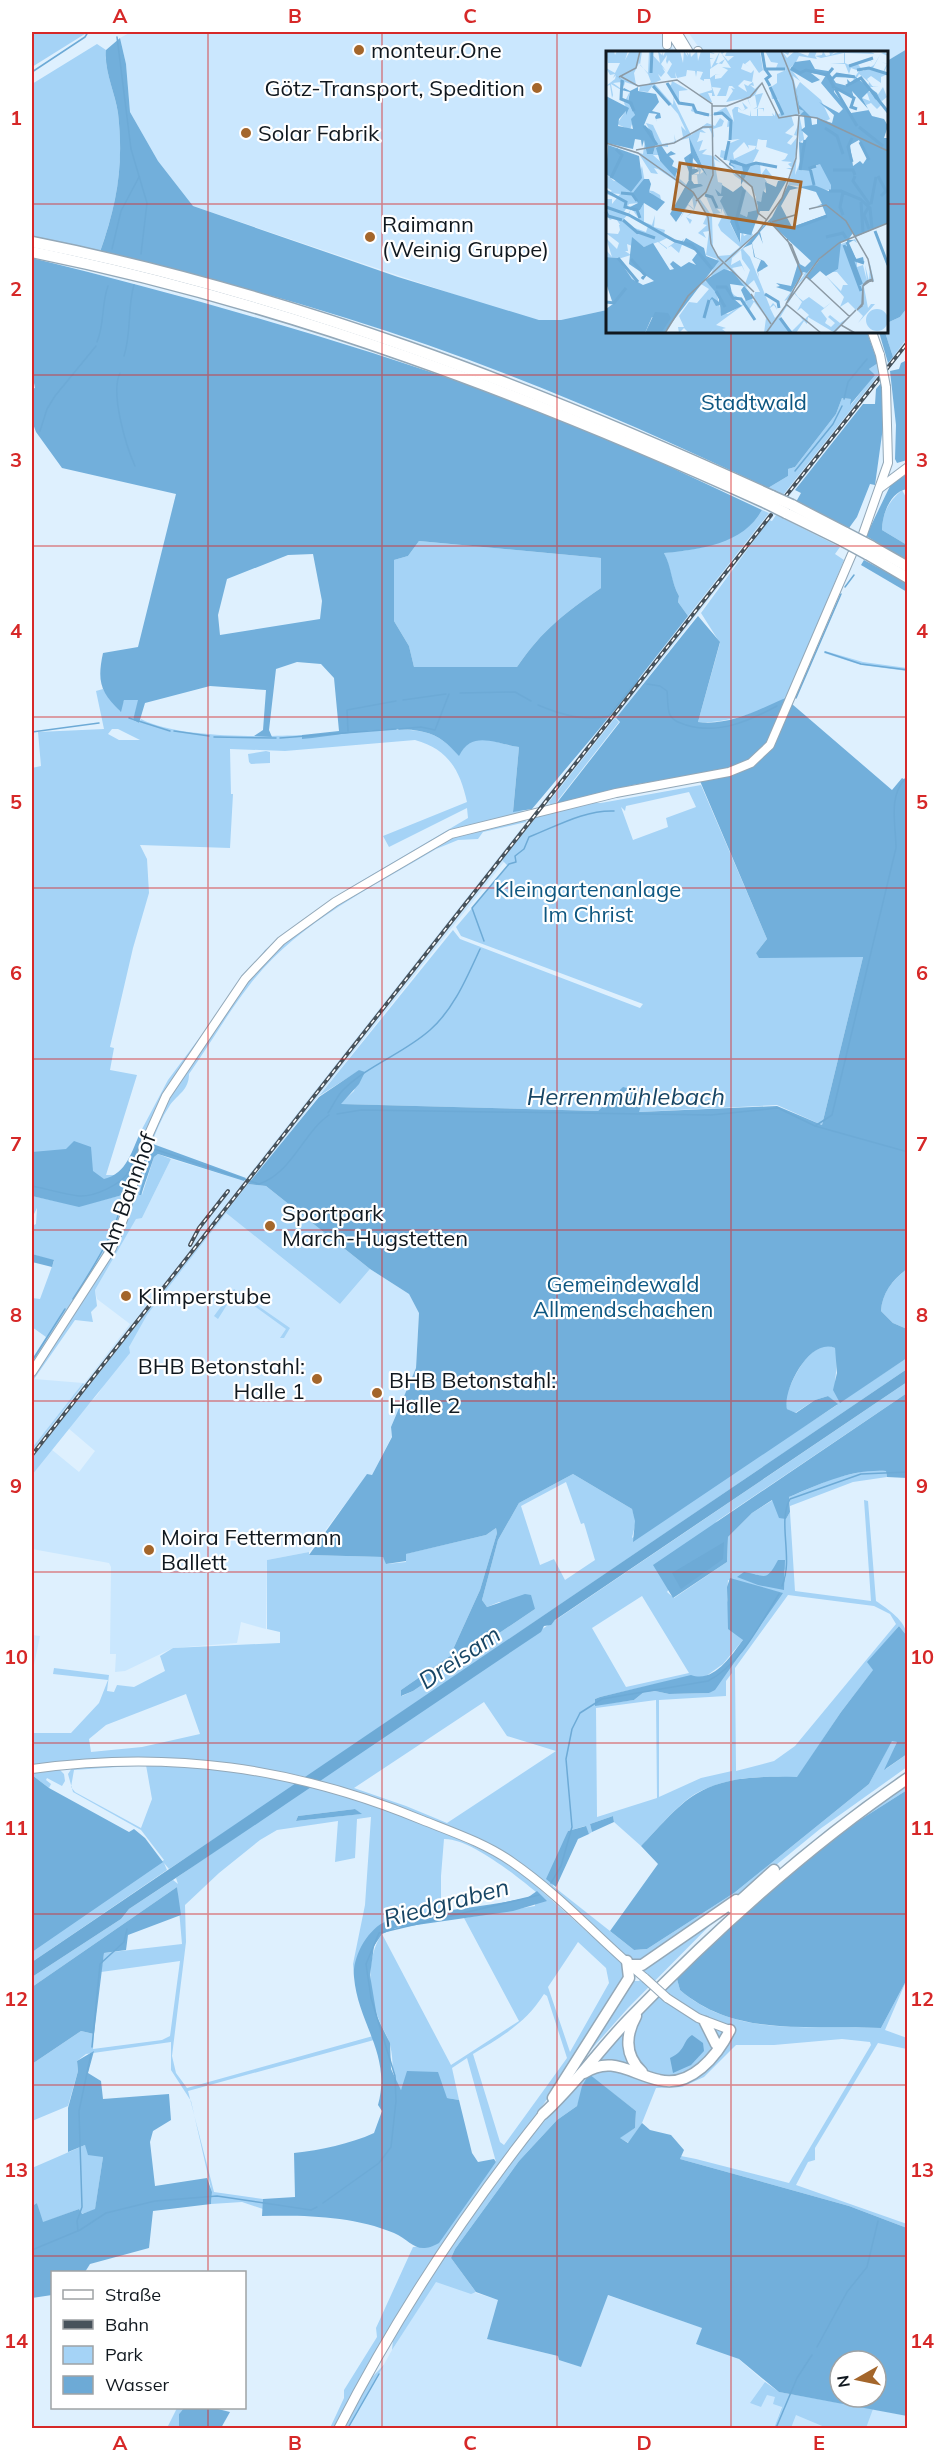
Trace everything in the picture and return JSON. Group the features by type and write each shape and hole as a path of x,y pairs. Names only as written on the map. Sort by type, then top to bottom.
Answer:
{"highway":[{"path":"32,242 195,280 312,314 420,350 595,416 769,500"},
{"path":"32,252 193,290 363,340 591,425 769,500 908,567"},
{"path":"869,550 908,578"},
{"path":"543,2114 629,1978 744,1895 822,1830 908,1770"},
{"path":"543,2114 639,2009 718,1929 856,1812 908,1778"},
{"path":"556,2093 630,2011 744,1895"},
{"path":"629,1978 638,1970"},
{"path":"639,2009 628,2032 628,2048 632,2060 647,2076"},
{"path":"705,2022 715,2050"},
{"path":"579,2076 595,2067 609,2064 663,2081 680,2079 700,2068 715,2050 726,2029"}],"main road":[{"path":"666,45 668,32"},
{"path":"668,32 682,51"},
{"path":"677,32 694,51"},
{"path":"863,534 880,489 890,453 886,387 880,355 872,333"},
{"path":"885,468 907,468"},
{"path":"885,468 890,473 898,474"},
{"path":"880,489 907,468"},
{"name":"Am Bahnhof","path":"32,1372 112,1248 124,1217 144,1145 166,1096 245,980 281,941 335,902 438,841 476,826 634,790 698,780 729,772 751,763 770,745 852,554"},
{"path":"32,1769 65,1764 167,1761 275,1773 325,1786 398,1810 492,1850 530,1876 667,1998 705,2022 726,2029"},
{"path":"339,2428 426,2276 503,2166 543,2114"}],"shaded area":[{"path":"131,32 662,32 674,51 606,51 606,310 561,320 539,320 512,314 193,206 158,161 130,112 126,64 120,38"},
{"path":"688,32 907,32 907,49 888,60 888,51 701,51"},
{"path":"907,338 907,345 504,862 32,1458 32,1451 130,1324 97,1299 95,1290 136,1218 142,1218 171,1159 244,1181"},
{"path":"226,1213 340,1304 370,1269 409,1294 419,1312 416,1368 391,1427 392,1436 372,1475 367,1475 309,1552 267,1560 266,1629 241,1622 237,1643 173,1648 125,1671 115,1672 116,1654 110,1654 111,1567 109,1563 32,1549 32,1475 51,1449 79,1472 95,1451 68,1428 98,1394 147,1315"},
{"path":"34,1379 83,1383 32,1448 32,1382"},
{"path":"32,1635 40,1636 33,1670 32,1670"},
{"path":"436,2281 499,2300 487,2339 558,2356 581,2367 607,2295 703,2328 765,2382 786,2394 774,2428 348,2428 392,2350"},
{"path":"795,2393 828,2400 828,2409 873,2409 907,2416 907,2428 779,2428"}],"green space":[{"path":"32,32 88,32 32,67"},
{"name":"Stadtwald","path":"120,38 126,64 130,112 158,161 193,206 398,277 539,320 561,320 606,310 606,333 867,333 878,363 869,369 875,375 850,405 851,399 842,398 836,414 795,467 788,469 788,476 768,488 560,395 454,354 285,300 100,252 115,200 120,150 118,113 107,66 106,50"},
{"path":"97,44 106,50 120,132 118,184 100,252 32,236 32,84"},
{"path":"907,49 907,308 900,317 888,323 888,60"},
{"path":"32,258 264,320 492,393 594,433 762,510 744,531 732,538 705,547 664,553 679,596 678,602 688,616 600,728 532,809 513,812 519,747 478,740 464,748 459,756 434,735 396,729 302,739 302,735 339,731 334,678 321,664 297,662 276,669 269,730 272,737 254,736 263,730 266,690 210,686 145,703 139,723 133,720 138,700 124,700 121,712 108,698 102,686 100,671 103,653 138,647 176,494 62,468 36,432 32,421 34,403 32,389 35,388 32,373","holes":["419,541 601,558 601,588 555,623 536,642 517,667 414,667 409,646 394,621 394,560 408,556","313,554 322,601 320,619 220,635 218,615 227,579 288,555"]},
{"path":"907,308 907,338 893,357 885,333 888,333 888,323 900,317"},
{"path":"879,333 885,333 893,357 888,363"},
{"path":"907,360 907,460 897,463 895,459 896,425 890,371 899,369 901,363"},
{"path":"878,363 880,373 783,495 768,488 788,476 788,469 795,467 836,414 842,398 852,399 851,405 874,375 869,369"},
{"path":"882,382 884,420 875,485 870,484 857,517 849,528 796,502 801,493 795,490 863,404 875,404 876,389"},
{"path":"907,474 907,489 896,495 888,505 882,530 907,545 907,560 866,536 891,484"},
{"path":"902,490 907,499 907,545 882,530 887,508"},
{"path":"762,510 769,513 688,616 678,602 679,596 664,553 705,547 732,537 754,521"},
{"path":"776,515 840,547 835,554 844,560 788,695 770,706 745,716 698,722 720,643 701,613 769,520 772,521"},
{"path":"419,541 601,558 601,588 555,623 536,642 517,667 414,667 409,646 394,621 394,560 408,556"},
{"path":"864,560 907,583 907,592 861,565"},
{"name":"Gemeindewald Allmendschachen","path":"698,616 720,642 698,722 710,723 732,719 785,698 892,790 902,778 907,781 907,1269 889,1287 881,1311 893,1323 907,1329 907,1358 840,1403 833,1390 837,1373 835,1348 825,1347 816,1350 799,1368 793,1379 787,1409 796,1413 815,1400 828,1396 838,1404 633,1542 635,1521 632,1509 573,1474 519,1503 498,1540 482,1600 487,1607 525,1594 531,1595 535,1609 413,1691 401,1696 401,1690 450,1656 480,1590 497,1533 496,1528 486,1535 406,1554 406,1561 386,1564 383,1557 309,1555 367,1474 372,1475 392,1437 391,1427 416,1368 419,1313 409,1294 370,1269 266,1186 248,1184 319,1097 359,1070 365,1072 359,1084 341,1104 598,1111 623,1087 645,1093 639,1112 777,1106 822,1125 863,957 759,958 756,953 767,939 697,774 633,785 556,804 620,722 616,718"},
{"path":"825,651 863,662 907,668 907,671 861,665 824,653"},
{"path":"103,689 120,711 124,700 139,700 133,720 139,723 141,719 175,730 197,733 242,736 302,735 302,738 395,729 434,735 459,755 465,747 478,740 519,747 513,811 524,811 526,822 483,832 478,839 458,840 436,849 335,909 288,944 267,965 233,1008 189,1074 185,1088 164,1115 147,1160 142,1195 154,1157 158,1154 171,1159 142,1218 136,1219 95,1290 97,1306 91,1312 93,1322 75,1320 32,1382 32,1359 46,1337 32,1327 32,1298 40,1299 54,1261 32,1254 32,1226 36,1224 37,1208 32,1218 32,1196 79,1206 126,1194 146,1132 141,1131 168,1080 265,950 302,920 356,884 468,818 467,808 389,847 383,836 467,802 461,780 451,762 436,749 415,740 285,751 230,749 231,794 233,794 230,848 140,845 147,859 149,893 133,948 110,1047 114,1048 110,1070 137,1075 106,1175 123,1175 119,1182 32,1186 32,768 41,766 38,732 104,729 96,691","holes":["112,729 118,729 140,740 119,740 108,734"]},
{"path":"615,718 619,722 555,804 551,805 549,802"},
{"path":"270,752 270,763 251,764 249,762 248,754"},
{"name":"Kleingartenanlage Im Christ","path":"701,785 767,939 756,953 863,957 822,1125 777,1105 638,1112 623,1088 598,1111 340,1104 354,1091 360,1070 319,1096 453,930 460,939 640,1008 643,1004 461,936 456,927 508,866 502,860 538,815 585,803 601,803","holes":["689,792 696,807 666,818 668,827 633,840 621,807 625,811 626,806"]},
{"path":"141,1131 147,1132 126,1194 79,1207 32,1196 32,1152 66,1149 74,1141 91,1147 93,1171 104,1179 123,1167"},
{"path":"153,1144 246,1178 244,1181 158,1154 154,1157 141,1195 139,1195"},
{"path":"248,1184 266,1186 370,1269 340,1304 226,1213 147,1315 129,1347 130,1353 32,1475 32,1458"},
{"path":"32,1254 54,1260 52,1267 32,1262"},
{"path":"907,1269 907,1329 893,1323 881,1311 889,1287"},
{"path":"234,1289 290,1328 284,1338 280,1338 286,1329 235,1292 218,1319 214,1316"},
{"path":"828,1345 835,1348 837,1363 835,1389 840,1402 907,1358 907,1369 306,1777 278,1771 273,1775 300,1782 169,1869 164,1863 167,1870 32,1962 32,1950 164,1860 141,1830 73,1792 72,1788 75,1792 141,1828 152,1799 146,1765 74,1770 71,1786 68,1774 72,1768 59,1769 64,1774 65,1781 62,1786 47,1778 46,1780 51,1784 49,1788 32,1775 32,1733 71,1733 99,1703 108,1680 53,1674 54,1668 109,1675 107,1691 114,1692 117,1685 134,1687 165,1671 160,1656 173,1648 280,1643 280,1632 267,1629 267,1560 309,1552 309,1555 383,1557 387,1564 406,1562 405,1554 486,1535 496,1528 497,1533 480,1590 450,1656 401,1690 402,1696 413,1691 535,1609 499,1602 487,1607 482,1600 498,1540 519,1503 573,1474 632,1509 636,1521 632,1538 837,1405 828,1396 815,1400 795,1413 787,1409 784,1401 800,1367 812,1353","holes":["566,1482 581,1524 584,1523 595,1560 565,1580 554,1559 540,1565 521,1506","186,1694 200,1734 142,1747 91,1752 89,1739 106,1725"]},
{"path":"907,1382 907,1393 717,1521 667,1592 674,1598 727,1562 728,1537 752,1513 773,1500 786,1519 790,1512 795,1591 871,1601 864,1500 868,1501 876,1601 900,1620 907,1636 899,1626 868,1662 874,1669 841,1712 797,1778 745,1778 707,1788 681,1805 641,1846 614,1822 613,1816 590,1824 592,1832 589,1834 585,1826 568,1831 553,1886 634,1950 647,1949 734,1893 869,1784 892,1740 897,1742 886,1769 907,1754 907,1767 820,1829 738,1896 643,1961 629,1960 520,1864 374,1799 318,1781","holes":["774,1568 787,1570 785,1580 758,1585 755,1574 765,1578 771,1575","728,1580 782,1593 709,1693 644,1692 634,1700 595,1705 595,1699 600,1697 691,1676 702,1679 723,1664 743,1640 727,1600","788,1595 874,1606 890,1614 896,1624 795,1746 774,1761 736,1771 735,1668","642,1596 689,1673 626,1687 592,1628","732,1673 732,1771 701,1778 659,1797 659,1700 726,1696 726,1681","656,1700 657,1798 597,1817 596,1708","484,1702 507,1736 556,1751 447,1823 354,1788"]},
{"path":"84,1384 32,1451 32,1448"},
{"path":"907,1393 907,1478 887,1477 886,1471 873,1471 836,1478 789,1497 790,1512 786,1519 779,1518 772,1500 752,1513 728,1537 727,1562 673,1598 653,1565"},
{"path":"869,1470 886,1471 887,1477 853,1482 790,1506 789,1497 834,1478"},
{"path":"778,1560 785,1560 784,1590 758,1585 737,1577 744,1572 768,1575"},
{"path":"730,1578 783,1593 715,1690 709,1693 644,1692 634,1700 595,1706 595,1699 600,1697 691,1675 707,1675 721,1667 743,1640 728,1629 727,1587"},
{"path":"899,1626 907,1636 907,1754 884,1770 897,1742 892,1741 869,1784 734,1893 647,1949 634,1950 610,1931 658,1864 641,1846 674,1811 707,1788 732,1780 797,1777 873,1670 867,1662"},
{"path":"32,1775 49,1788 129,1832 134,1829 145,1838 163,1862 32,1952"},
{"path":"907,1781 907,1790 852,1825 789,1873 677,1979 680,1990 702,2006 750,2023 802,2027 881,2028 907,1979 885,2030 907,2038 907,2049 878,2043 815,2148 815,2160 808,2162 796,2185 907,2224 907,2228 849,2206 680,2159 681,2156 696,2159 789,2183 871,2045 870,2042 842,2039 774,2045 736,2045 704,2077 682,2087 656,2088 642,2123 629,2143 619,2138 635,2128 636,2111 589,2075 577,2106 557,2120 519,2161 455,2249 451,2258 476,2292 471,2294 436,2282 392,2350 393,2340 437,2265 511,2160 625,2027 763,1892"},
{"path":"312,1785 426,1824 504,1860 623,1964 627,1974 564,2075 408,2297 368,2364 334,2428 330,2428 344,2398 344,2390 377,2337 376,2328 413,2247 432,2246 496,2162 467,2058 452,2068 459,2100 447,2098 405,2082 401,2090 394,2072 389,2042 375,2009 370,1976 373,1953 382,1934 451,2065 519,2021 464,1918 535,1906 536,1892 479,1851 454,1840 444,1839 441,1912 407,1917 382,1925 365,1943 354,1976 353,1964 365,1905 371,1817 357,1819 355,1858 335,1862 338,1821 277,1830 260,1840 219,1873 185,1905 186,1942 172,2056 176,2073 187,2088 373,2036 374,2040 188,2091 190,2100 171,2070 171,2042 86,2054 77,2061 78,2071 68,2106 32,2121 32,2064 81,2031 94,2034 93,2049 162,2040 170,2036 180,1961 101,1972 104,1953 182,1944 177,1887 32,1987 32,1977 121,1919 129,1909 173,1880 178,1884 176,1878","holes":["355,1809 361,1814 296,1821 298,1816","578,1942 606,1968 609,1983 570,2052 548,1987","544,1994 547,1996 567,2058 504,2145 500,2142 473,2054 521,2021"]},
{"path":"907,1790 907,1979 881,2028 776,2026 751,2023 702,2006 680,1990 677,1979 680,1975 789,1873 852,1825"},
{"path":"355,1809 362,1814 296,1821 298,1816"},
{"path":"613,1816 614,1822 592,1832 590,1824"},
{"path":"586,1826 589,1834 578,1839 556,1887 546,1879 568,1831"},
{"path":"177,1887 181,1915 128,1935 126,1950 104,1953 94,2034 81,2031 32,2064 32,1987"},
{"path":"537,1891 547,1901 513,1911 396,1928 382,1934 374,1946 370,1975 377,2017 390,2043 391,2069 401,2090 407,2071 438,2072 447,2098 459,2100 472,2153 478,2162 494,2159 496,2162 439,2243 431,2247 419,2248 394,2233 346,2220 312,2216 262,2216 263,2199 295,2197 294,2153 335,2146 374,2133 382,2111 378,2105 381,2071 378,2055 361,2010 354,1977 359,1952 368,1937 380,1925 393,1919 527,1898"},
{"path":"725,1910 628,2008 573,2070 633,1981 639,1981 646,1973 644,1970"},
{"path":"94,2051 88,2073 101,2081 103,2099 169,2094 171,2120 153,2131 150,2142 155,2186 207,2178 212,2192 211,2204 153,2211 149,2248 90,2264 86,2271 51,2271 51,2295 32,2298 32,2206 37,2203 43,2222 79,2209 82,2214 95,2209 103,2157 88,2155 85,2145 68,2152 68,2108 78,2071 77,2061"},
{"path":"589,2074 636,2111 635,2128 620,2138 628,2143 642,2123 650,2130 671,2135 684,2150 680,2159 849,2206 907,2228 907,2416 870,2409 888,2409 888,2349 828,2349 828,2401 779,2392 739,2359 696,2344 702,2328 608,2295 581,2367 559,2360 558,2356 487,2339 498,2300 476,2292 451,2258 455,2249 519,2161 557,2120 577,2106 582,2086"},
{"path":"194,2116 214,2192 263,2199 263,2209 242,2202 211,2204 212,2193"},
{"path":"85,2145 103,2157 95,2210 81,2214 79,2209 42,2223 37,2203 32,2206 32,2168"},
{"path":"384,2365 348,2428 342,2428 369,2380"},
{"path":"765,2382 779,2392 828,2401 828,2409 873,2409 866,2428 827,2428 796,2415 791,2428 774,2428 782,2407 773,2404 775,2397 767,2395 761,2407 750,2403"},
{"path":"176,2409 183,2409 179,2414 179,2428 167,2428"},
{"path":"183,2409 218,2409 230,2412 221,2428 179,2428 179,2414"}],"water":[{"name":"Dreisam","path":"907,1369 907,1382 555,1620 551,1625 544,1626 541,1632 129,1909 121,1919 32,1977 32,1962"},
{"path":"724,1542 723,1559 681,1589 672,1573"},
{"path":"692,2035 703,2043 704,2051 691,2065 673,2073 670,2058 682,2049"}],"waterway":[{"path":"32,72 85,37 88,32"},
{"path":"117,37 131,149 147,203 141,254"},
{"path":"112,249 121,211 139,177"},
{"path":"124,356 134,285"},
{"path":"97,342 108,286"},
{"path":"40,431 47,409 55,396 96,346"},
{"path":"844,399 848,382 867,359"},
{"path":"120,373 117,382 118,406 127,446 135,466"},
{"path":"795,471 833,424 842,406"},
{"path":"845,587 854,575"},
{"path":"796,698 841,594"},
{"path":"825,652 861,664 908,670"},
{"path":"538,705 573,716 592,718 609,716 638,680"},
{"path":"647,684 660,686 667,691 668,710 673,719 698,728 733,725 777,706"},
{"path":"460,693 515,692 531,701"},
{"path":"403,700 446,694"},
{"path":"399,729 421,727 435,730 449,694"},
{"path":"348,731 347,710 396,701"},
{"path":"129,718 170,731"},
{"path":"32,732 99,723"},
{"path":"280,738 396,729"},
{"path":"174,731 209,736"},
{"path":"214,737 276,738"},
{"path":"815,1126 832,1115 896,848 894,821 896,794 905,779"},
{"path":"484,941 472,908 509,864 516,862 515,856 524,849 529,837 581,816 614,811"},
{"path":"328,1113 341,1092 353,1081 409,1046 439,1022 459,992 480,949"},
{"name":"Herrenmühlebach","path":"337,1114 361,1110 711,1115 778,1108 815,1126 908,1152"},
{"name":"Herrenmühlebach","path":"148,1147 259,1184 280,1171 329,1115"},
{"name":"Herrenmühlebach","path":"32,1186 79,1196 99,1192 114,1185 125,1176 140,1146"},
{"path":"73,1299 101,1254 116,1223 129,1172"},
{"path":"32,1361 65,1309"},
{"name":"Riedgraben","path":"782,1586 786,1564 785,1518 790,1499 861,1474 908,1472"},
{"name":"Riedgraben","path":"551,1883 561,1866 572,1827 566,1759 572,1729 580,1713 602,1699 708,1681 720,1674 740,1654 779,1594"},
{"name":"Riedgraben","path":"323,2203 379,2163 391,2147 396,2101 395,2076 371,1998 366,1964 379,1933 539,1895"},
{"path":"92,2047 100,1964 124,1942 127,1929"},
{"path":"78,2231 77,2221 82,2207 79,2111 91,2054"},
{"name":"Riedgraben","path":"32,2250 80,2230 106,2213 155,2201 217,2196 311,2210 317,2207"},
{"path":"817,2347 847,2292 867,2267 878,2221"},
{"path":"776,2428 797,2378 812,2355"},
{"path":"348,2428 379,2374"}],"railway":[{"path":"785,497 908,342"},
{"path":"32,1455 771,515"},
{"path":"190,1245 199,1228 228,1191"}],"place":[{"name":"monteur.One","path":"359,50"},
{"name":"Götz-Transport, Spedition","path":"537,88"},
{"name":"Solar Fabrik","path":"246,133"},
{"name":"Raimann (Weinig Gruppe)","path":"370,237"},
{"name":"Sportpark March-Hugstetten","path":"270,1226"},
{"name":"Klimperstube","path":"126,1296"},
{"name":"BHB Betonstahl: Halle 1","path":"317,1379"},
{"name":"BHB Betonstahl: Halle 2","path":"377,1393"},
{"name":"Moira Fettermann Ballett","path":"149,1550"}]}
